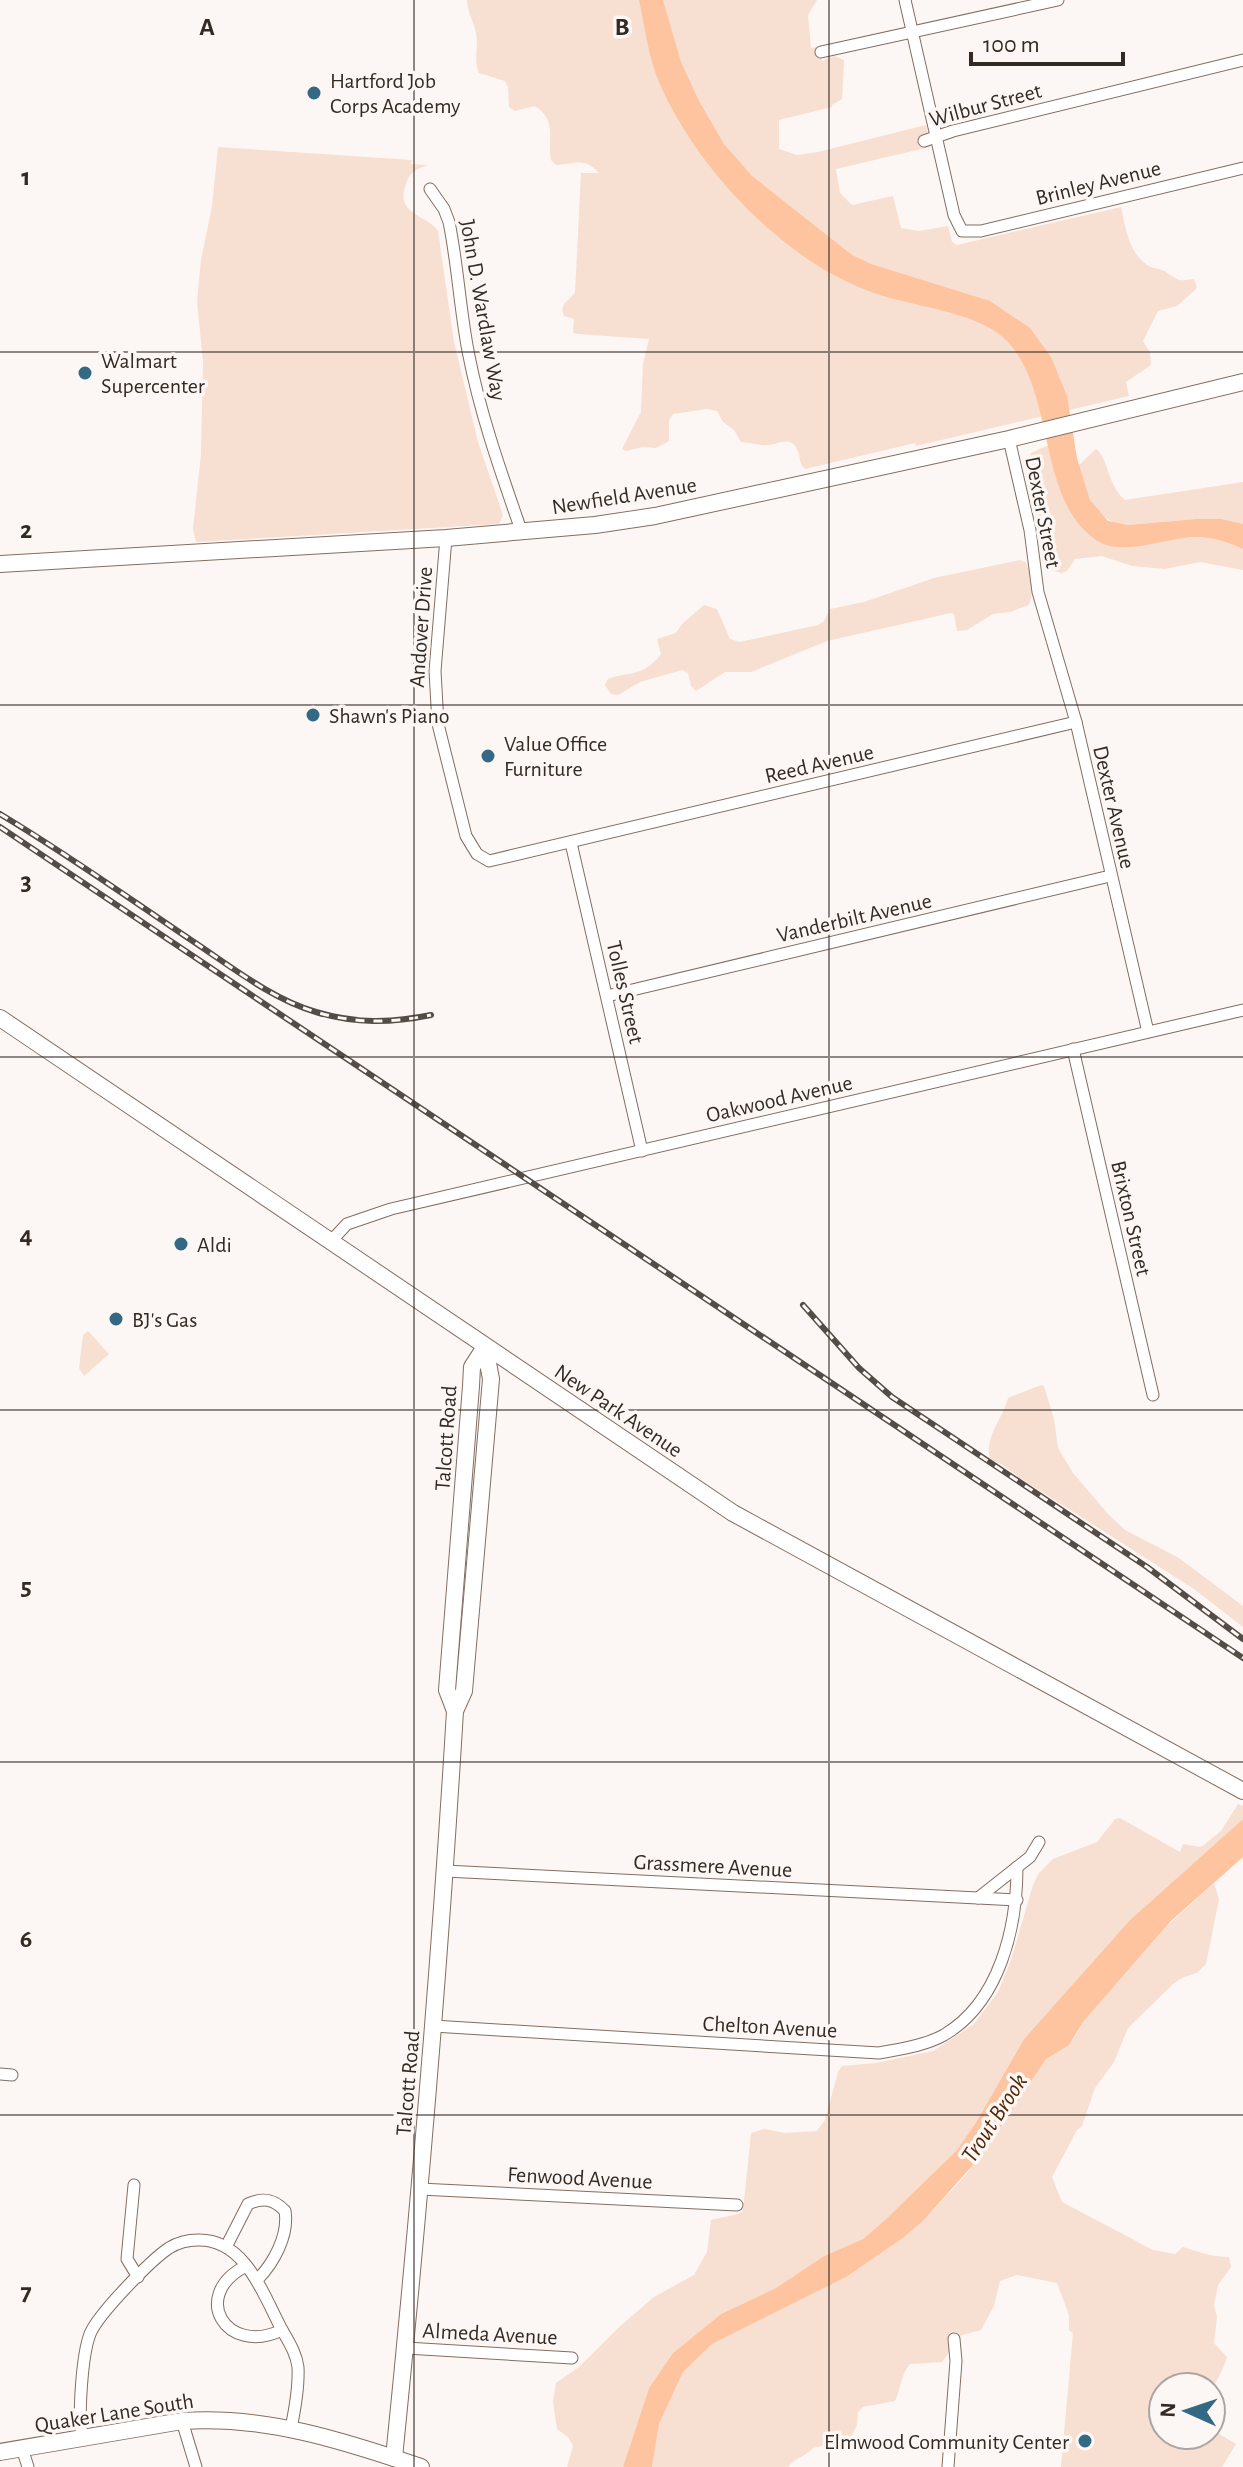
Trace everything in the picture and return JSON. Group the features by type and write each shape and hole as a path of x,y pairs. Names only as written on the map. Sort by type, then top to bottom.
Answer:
{"street":[{"path":"905,0 937,136"},
{"path":"821,52 1058,0"},
{"name":"Wilbur Street","path":"924,141 1243,60"},
{"name":"Brinley Avenue","path":"937,136 954,215 962,231 981,231 1243,168"},
{"name":"John D. Wardlaw Way","path":"430,189 444,209 450,226 477,395 522,533"},
{"name":"Newfield Avenue","path":"0,564 522,533 655,516 1031,434 1243,382"},
{"name":"Dexter Street","path":"1009,439 1030,530 1038,592"},
{"name":"Andover Drive","path":"446,538 435,698 438,724 466,836 477,854 489,861 571,843"},
{"name":"Dexter Avenue","path":"1038,592 1076,722 1148,1032"},
{"name":"Reed Avenue","path":"571,843 1076,722"},
{"name":"Tolles Street","path":"571,843 642,1151"},
{"name":"Vanderbilt Avenue","path":"607,996 1110,876"},
{"name":"Oakwood Avenue","path":"332,1240 347,1224 374,1214 1243,1010"},
{"name":"New Park Avenue","path":"0,1018 733,1513 1243,1791"},
{"name":"Brixton Street","path":"1073,1049 1153,1395"},
{"name":"Talcott Road","path":"455,1711 447,1690 472,1367 485,1347"},
{"name":"Talcott Road","path":"394,2458 420,2189 455,1711 464,1691 491,1379 485,1347"},
{"path":"461,1517 479,1519"},
{"path":"450,1636 468,1637"},
{"path":"978,1898 1030,1857 1039,1842"},
{"path":"1017,1867 1017,1900"},
{"name":"Grassmere Avenue","path":"445,1871 1017,1900"},
{"name":"Chelton Avenue","path":"433,2026 879,2053 912,2047 944,2035 971,2012 990,1984 1007,1946 1017,1900"},
{"path":"134,2185 127,2259 138,2277"},
{"name":"Fenwood Avenue","path":"420,2189 737,2205"},
{"path":"226,2247 248,2204 267,2199 285,2211 285,2232 268,2269 257,2280"},
{"path":"82,2437 80,2424 89,2336 97,2322 138,2277 168,2249 183,2242 212,2241 226,2247 257,2280 291,2346 298,2368 291,2428"},
{"path":"246,2266 231,2274 220,2288 218,2309 221,2319 233,2333 252,2338 270,2336 282,2330"},
{"path":"948,2467 956,2361 954,2339"},
{"name":"Almeda Avenue","path":"406,2348 572,2358"},
{"path":"182,2421 196,2467"},
{"name":"Quaker Lane South","path":"0,2452 182,2421 236,2421 291,2428 421,2467"},
{"path":"22,2448 28,2467"}],"shaded area":[{"path":"467,0 817,0 808,15 811,48 818,47 822,61 834,56 844,60 842,99 832,107 779,120 779,149 797,155 818,152 926,125 930,147 836,169 840,193 852,205 893,196 901,228 919,231 948,226 952,242 957,245 1121,207 1129,239 1141,259 1179,280 1194,279 1197,288 1177,306 1158,311 1143,341 1150,352 1151,365 1126,382 1129,396 805,469 792,443 765,445 741,442 717,411 707,409 673,414 669,420 669,441 656,448 626,451 622,449 641,412 643,364 649,339 573,333 574,319 564,316 562,310 575,293 581,173 599,173 584,163 556,165 551,160 549,124 542,112 535,106 515,111 509,107 505,81 479,73 476,33"},
{"path":"218,147 412,160 411,164 429,165 409,176 403,194 404,202 413,213 438,231 454,342 478,442 503,515 499,524 196,542 193,529 201,454 203,362 197,301"},
{"path":"1049,445 1064,499 1091,536 1106,544 1121,546 1174,538 1214,539 1243,549 1243,570 1200,562 1165,569 1132,566 1102,556 1075,559 1067,571 1061,573 1053,570 1032,497 1029,474 1031,453"},
{"path":"1096,449 1125,500 1243,482 1243,524 1222,519 1128,525 1114,523 1103,516 1090,500 1079,465"},
{"path":"1020,560 1026,562 1030,578 1029,605 993,614 967,630 957,631 954,614 951,613 827,641 751,672 725,672 696,691 691,686 688,673 682,670 640,682 618,695 611,694 605,685 608,679 649,666 661,654 657,639 676,633 704,605 717,609 730,639 740,642 818,625 830,609 864,602 934,578"},
{"path":"88,1331 109,1354 84,1376 79,1368 83,1335"},
{"path":"1044,1386 1054,1419 1058,1448 1073,1473 1125,1530 1179,1558 1243,1606 1243,1627 1194,1589 991,1460 991,1437 1008,1398"},
{"path":"1238,1804 1243,1806 1243,1819 1130,1920 1024,2039 957,2150 863,2239 824,2256 776,2288 721,2314 673,2353 649,2388 623,2467 567,2467 573,2446 568,2437 557,2429 553,2402 556,2383 579,2367 654,2297 694,2275 707,2252 711,2220 743,2211 751,2133 764,2129 785,2133 817,2131 825,2120 842,2066 876,2063 933,2051 974,2024 998,1992 1011,1960 1033,1885 1039,1873 1053,1859 1097,1842 1115,1819 1120,1818 1180,1852 1183,1844 1201,1847 1221,1831"},
{"path":"1214,1883 1219,1899 1206,1964 1197,1973 1173,1984 1128,2028 1114,2062 1095,2088 1082,2126 1052,2177 1062,2202 1153,2250 1175,2254 1183,2247 1229,2257 1231,2267 1218,2285 1214,2305 1217,2317 1214,2343 1227,2357 1221,2371 1147,2371 1147,2451 1227,2451 1227,2439 1236,2444 1222,2467 1061,2467 1073,2333 1069,2330 1069,2315 1057,2283 1017,2275 1000,2281 994,2306 981,2330 962,2335 942,2362 910,2364 895,2401 863,2407 858,2412 857,2425 851,2437 813,2448 788,2467 652,2467 659,2424 683,2372 712,2344 846,2277 923,2221 965,2176 1046,2059 1073,2040 1083,2022 1167,1926"}],"water":[{"path":"639,0 663,0 681,62 699,101 724,144 752,176 852,255 871,264 990,301 1030,328 1051,357 1067,396 1077,458 1090,500 1108,521 1128,525 1222,519 1243,524 1243,549 1202,537 1132,547 1107,545 1096,540 1077,522 1064,500 1034,391 1024,365 1009,343 998,333 967,318 880,295 846,281 812,262 749,211 721,180 676,115 655,72"},
{"name":"Trout Brook","path":"1243,1819 1243,1857 1171,1921 1083,2022 1069,2045 1046,2059 981,2156 923,2221 846,2277 712,2344 683,2372 659,2424 652,2467 623,2467 649,2388 673,2353 721,2314 776,2288 824,2256 863,2239 885,2220 957,2150 1024,2039 1130,1920"}],"railway":[{"path":"0,814 238,972 284,999 316,1012 359,1020 388,1021 431,1015"},
{"path":"0,827 1243,1658"},
{"path":"803,1305 859,1368 892,1397 1147,1567 1243,1639"}],"place":[{"name":"Hartford Job Corps Academy","path":"314,93"},
{"name":"Walmart Supercenter","path":"85,373"},
{"name":"Shawn's Piano","path":"313,715"},
{"name":"Value Office Furniture","path":"488,756"},
{"name":"Aldi","path":"181,1244"},
{"name":"BJ's Gas","path":"116,1319"},
{"name":"Elmwood Community Center","path":"1085,2441"}]}
